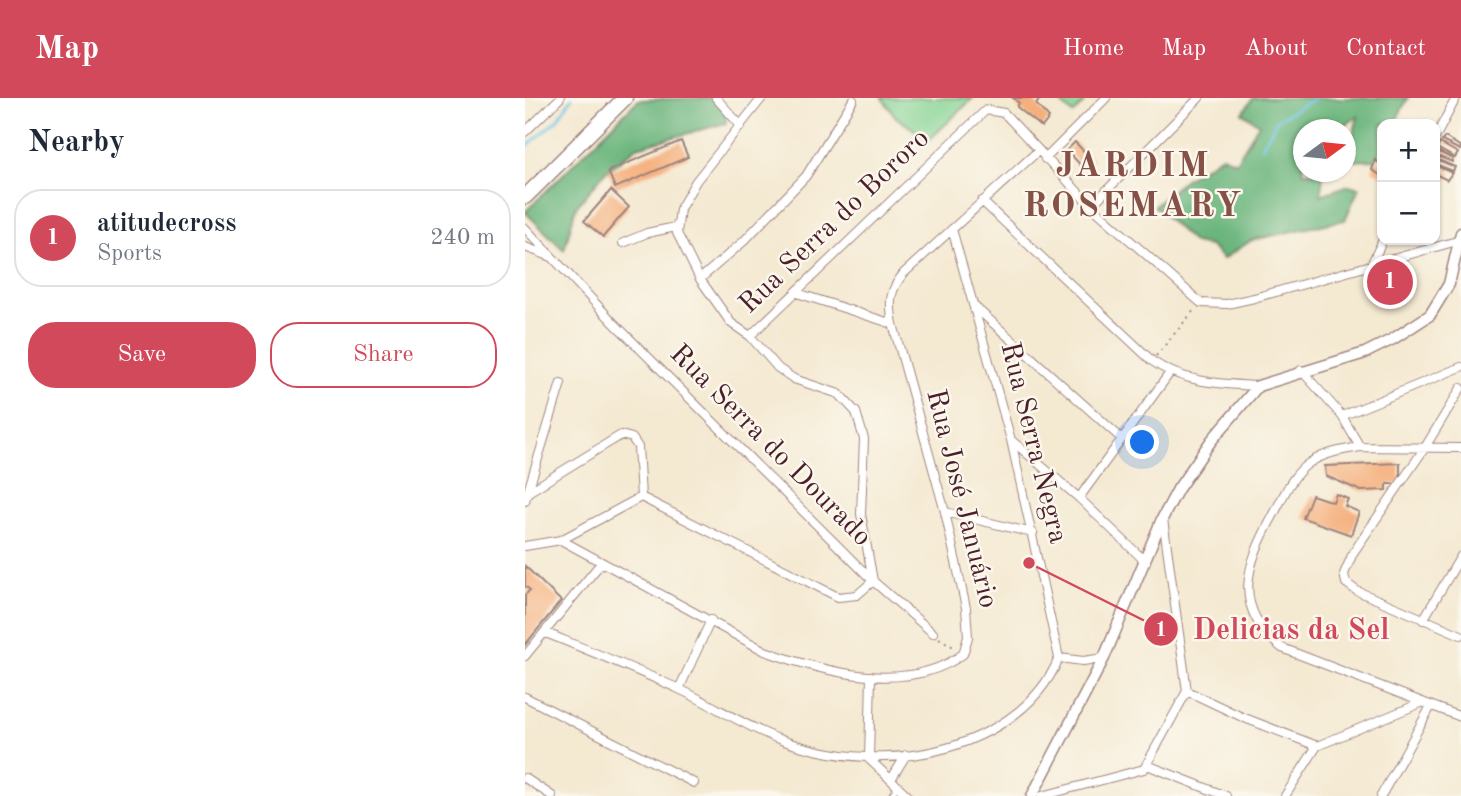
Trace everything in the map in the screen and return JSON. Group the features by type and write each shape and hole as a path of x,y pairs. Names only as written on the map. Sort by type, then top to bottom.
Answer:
{"highway":[{"path":"525,185 613,98"},
{"path":"525,197 625,98"}],"street":[{"path":"525,132 560,98"},
{"path":"716,98 741,127"},
{"path":"641,497 838,597 857,595 873,581 861,514 864,439 856,412 839,394 809,385 778,368 750,336 731,323 700,279 682,247 676,227 680,209 696,181 762,98"},
{"path":"1045,159 1106,98"},
{"path":"1091,206 1199,98"},
{"path":"1440,128 1456,98"},
{"path":"700,279 744,241 806,176 852,100"},
{"name":"Rua Serra do Bororo","path":"750,336 982,112 993,110 1004,113 1038,150"},
{"path":"982,201 1152,361 1169,373 1200,381 1258,386 1301,370 1365,353 1403,334 1430,315 1449,284 1459,237 1371,265 1227,304 1201,303 1091,206 1038,150"},
{"name":"Rua José Januário","path":"963,654 969,625 945,512 893,324 892,289 904,273 1038,150"},
{"path":"623,243 647,233 676,227"},
{"name":"Rua Serra do Dourado","path":"525,228 613,322 873,581 933,633"},
{"name":"Rua Serra Negra","path":"952,229 1011,440 1059,658"},
{"path":"525,246 531,236"},
{"path":"1371,265 1381,245"},
{"name":"Rua Serra do Dourado","path":"525,246 555,259"},
{"path":"797,293 893,324"},
{"path":"974,306 1122,439"},
{"path":"1342,416 1461,367"},
{"path":"1301,370 1342,416 1360,447"},
{"path":"1079,498 1169,373"},
{"path":"526,496 561,383"},
{"path":"1032,796 1104,658 1178,489 1211,441 1258,386"},
{"path":"1461,388 1424,449 1353,553 1344,574 1346,583 1372,598 1461,635"},
{"path":"526,496 621,435 632,438 638,447 641,497"},
{"path":"1011,440 1079,498 1146,562"},
{"path":"1461,448 1360,447 1326,455 1294,476 1253,554 1246,578 1257,621 1268,637 1282,648 1461,717"},
{"path":"525,545 561,540 641,497"},
{"path":"945,512 1033,533"},
{"path":"1042,796 1131,774 1147,765 1187,691 1163,519"},
{"path":"561,540 765,651 799,664 832,673 871,677 941,667 963,654"},
{"path":"1423,620 1461,556"},
{"path":"525,656 601,563"},
{"path":"679,689 711,620"},
{"path":"546,633 679,689 782,740 815,750 869,759 906,755 970,740 1016,714 1046,684 1059,658 1083,661 1104,658"},
{"path":"869,759 871,677"},
{"path":"1187,691 1242,717 1317,746"},
{"path":"525,698 694,783"},
{"path":"1285,796 1317,746 1422,703"},
{"path":"1381,796 1431,706"},
{"path":"895,781 906,755"},
{"path":"869,759 908,796"},
{"path":"1147,765 1226,796"},
{"path":"525,778 552,796"}],"lane":[{"path":"891,796 895,781"}],"path":[{"path":"1152,361 1201,303"},
{"path":"933,633 963,654"}],"green space":[{"path":"711,98 725,111 726,123 637,147 605,172 576,207 564,250 525,212 638,100"},
{"path":"882,98 973,98 929,140 896,117"},
{"path":"1055,98 1089,98 1073,114"},
{"path":"1253,98 1408,98 1397,119 1377,119 1375,160 1356,161 1358,116 1354,119 1293,119 1293,182 1322,182 1321,195 1349,185 1359,188 1345,220 1252,240 1223,259 1210,246 1194,243 1154,206 1184,180 1222,156 1236,162 1259,124 1243,113"}],"building":[{"path":"1013,98 1041,98 1036,104 1049,118 1042,127 1017,107 1019,103"},
{"path":"1445,137 1461,147 1460,150 1442,141"},
{"path":"681,141 688,157 615,188 608,171"},
{"path":"1075,142 1093,161 1084,169 1067,150"},
{"path":"1440,143 1458,153 1455,158 1440,150"},
{"path":"1440,152 1453,159 1452,162 1440,157"},
{"path":"1375,160 1377,173 1372,170"},
{"path":"1440,161 1455,167 1453,171 1440,166"},
{"path":"1440,167 1452,173 1447,180 1440,176"},
{"path":"611,190 629,207 603,237 584,221"},
{"path":"1392,266 1401,295 1387,297 1379,270"},
{"path":"1400,463 1400,484 1387,484 1387,490 1361,491 1326,476 1325,466"},
{"path":"1336,494 1348,499 1345,506 1359,512 1351,535 1303,518 1312,495 1333,502"},
{"path":"525,566 561,601 525,645 525,595 530,590 525,586"}],"waterway":[{"path":"525,148 557,120 572,98"},
{"path":"1262,147 1277,120 1315,98"}],"place":[{"name":"atitudecross","path":"1390,282"},
{"name":"Delicias da Sel","path":"1029,563"}],"district":[{"name":"JARDIM ROSEMARY","path":"1133,186"}]}
